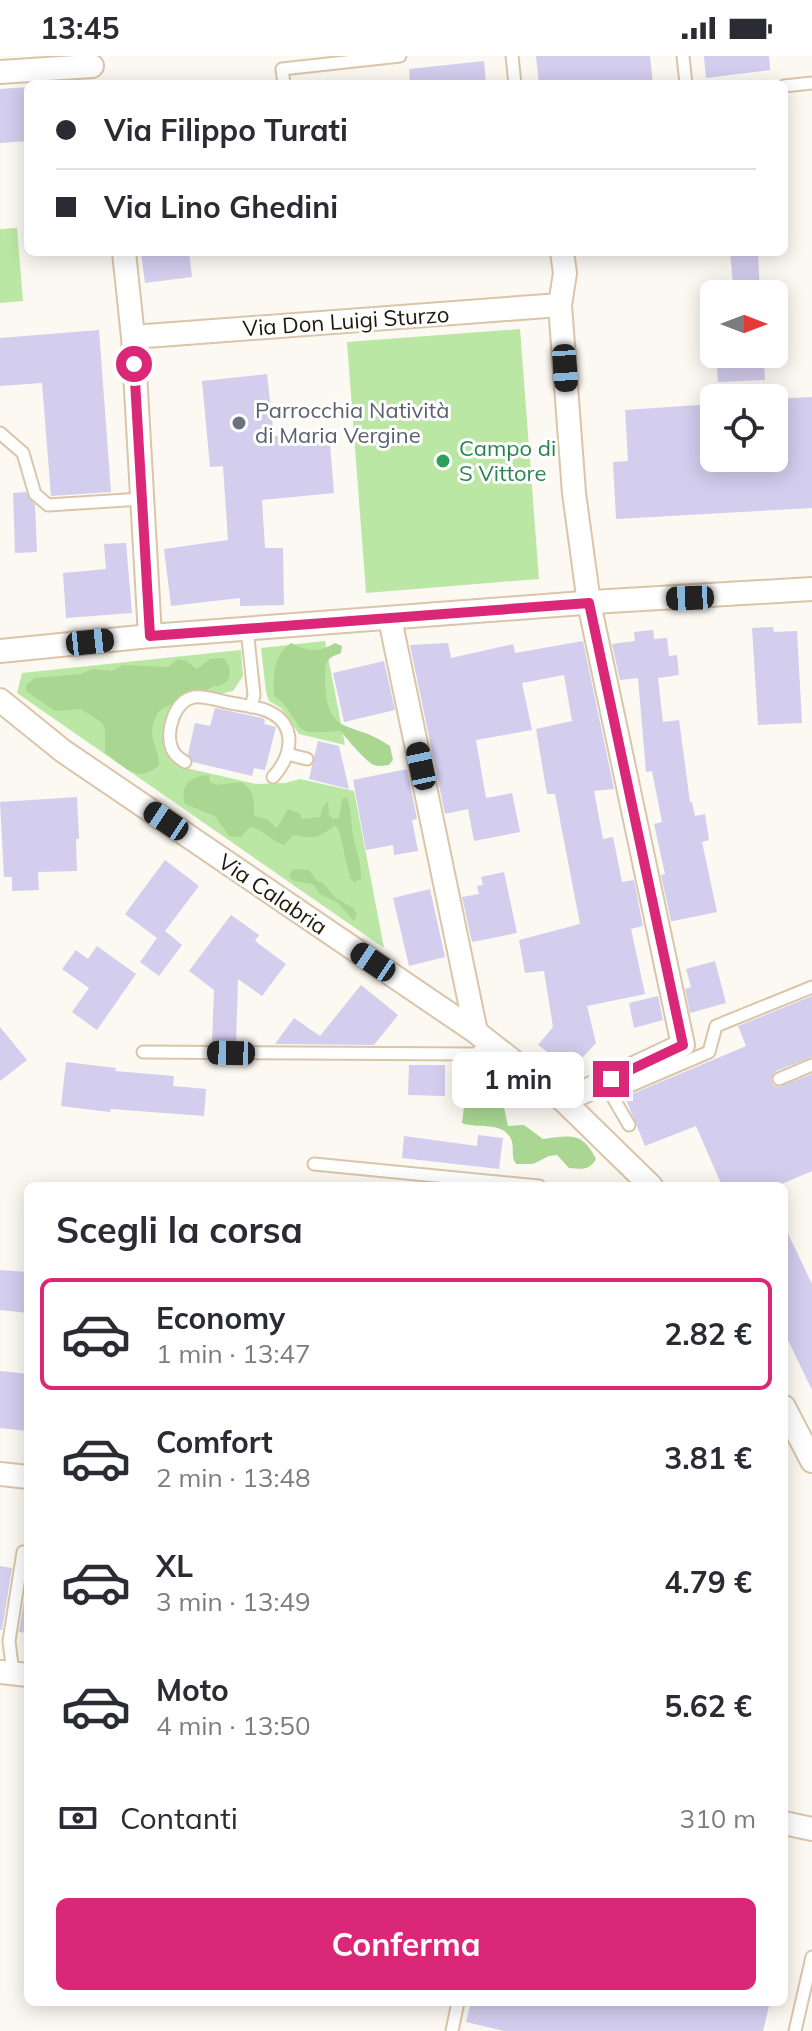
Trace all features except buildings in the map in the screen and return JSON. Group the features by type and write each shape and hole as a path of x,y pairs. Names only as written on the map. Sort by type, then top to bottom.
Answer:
{"street":[{"path":"0,72 93,69"},
{"path":"124,256 133,337 150,636"},
{"path":"563,256 565,273 560,305 574,493 589,603 683,1045 564,1101"},
{"name":"Via Don Luigi Sturzo","path":"133,337 560,305"},
{"path":"0,651 150,636 812,589"},
{"path":"390,619 483,1037"},
{"name":"Via Calabria","path":"0,700 63,751 483,1037 564,1101 647,1182"},
{"path":"788,1422 812,1461"},
{"path":"0,1474 24,1477"},
{"path":"788,1824 812,1829"}],"lane":[{"path":"283,80 282,69 400,56"},
{"path":"512,56 515,80"},
{"path":"683,56 686,80"},
{"path":"788,86 812,83"},
{"path":"0,433 23,453 35,494 48,505 142,499"},
{"path":"247,629 254,695 251,707"},
{"path":"185,762 172,751 170,736 173,716 183,703 195,697 265,710 286,725 290,739 285,764 273,777"},
{"path":"287,754 307,759"},
{"path":"629,1125 611,1094 709,1052 716,1026 812,987"},
{"path":"143,1052 475,1054 483,1037"},
{"path":"779,1079 812,1065"},
{"path":"314,1164 453,1182"},
{"path":"14,1674 9,1641 23,1552"},
{"path":"795,2031 812,1957"},
{"path":"452,2031 457,2006"}],"green space":[{"path":"17,228 23,301 0,303 0,229"},
{"name":"Campo di S Vittore","path":"520,329 539,579 366,593 347,342"},
{"path":"325,641 345,745 299,734 281,708 269,701 266,692 261,648"},
{"path":"291,643 313,650 335,643 342,646 341,653 330,658 326,666 326,696 330,710 342,724 390,746 393,760 389,765 371,763 341,731 304,730 274,696 277,660"},
{"path":"241,650 243,676 233,691 171,713 168,751 186,768 256,784 300,779 354,791 384,948 17,693 22,673"},
{"path":"223,658 230,672 226,682 210,688 195,700 164,708 156,716 152,737 159,765 145,774 132,772 105,753 102,723 81,709 55,711 26,691 26,685 35,678 81,674 92,669 112,671 123,665 168,667 178,659 197,669 210,659"},
{"path":"209,775 210,782 216,785 241,782 246,785 253,796 254,816 266,819 277,828 288,809 299,813 302,819 320,817 328,801 329,815 333,819 339,818 342,799 347,797 361,879 354,882 350,878 339,830 335,825 316,837 293,835 284,845 250,827 241,837 229,836 215,816 185,804 184,792 188,783 197,777"},
{"path":"309,870 336,898 353,908 357,914 354,921 338,903 320,894 313,884 294,881 289,877 291,871"},
{"path":"494,1090 501,1094 508,1126 524,1125 543,1139 574,1137 591,1150 596,1159 591,1166 569,1168 557,1155 533,1164 516,1164 507,1133 496,1128 462,1123 464,1107 478,1091"}],"place":[{"name":"Parrocchia Natività di Maria Vergine","path":"239,423"},
{"name":"Campo di S Vittore","path":"443,461"}],"route":[{"path":"134,364 150,636 589,603 683,1045 611,1079"}]}
